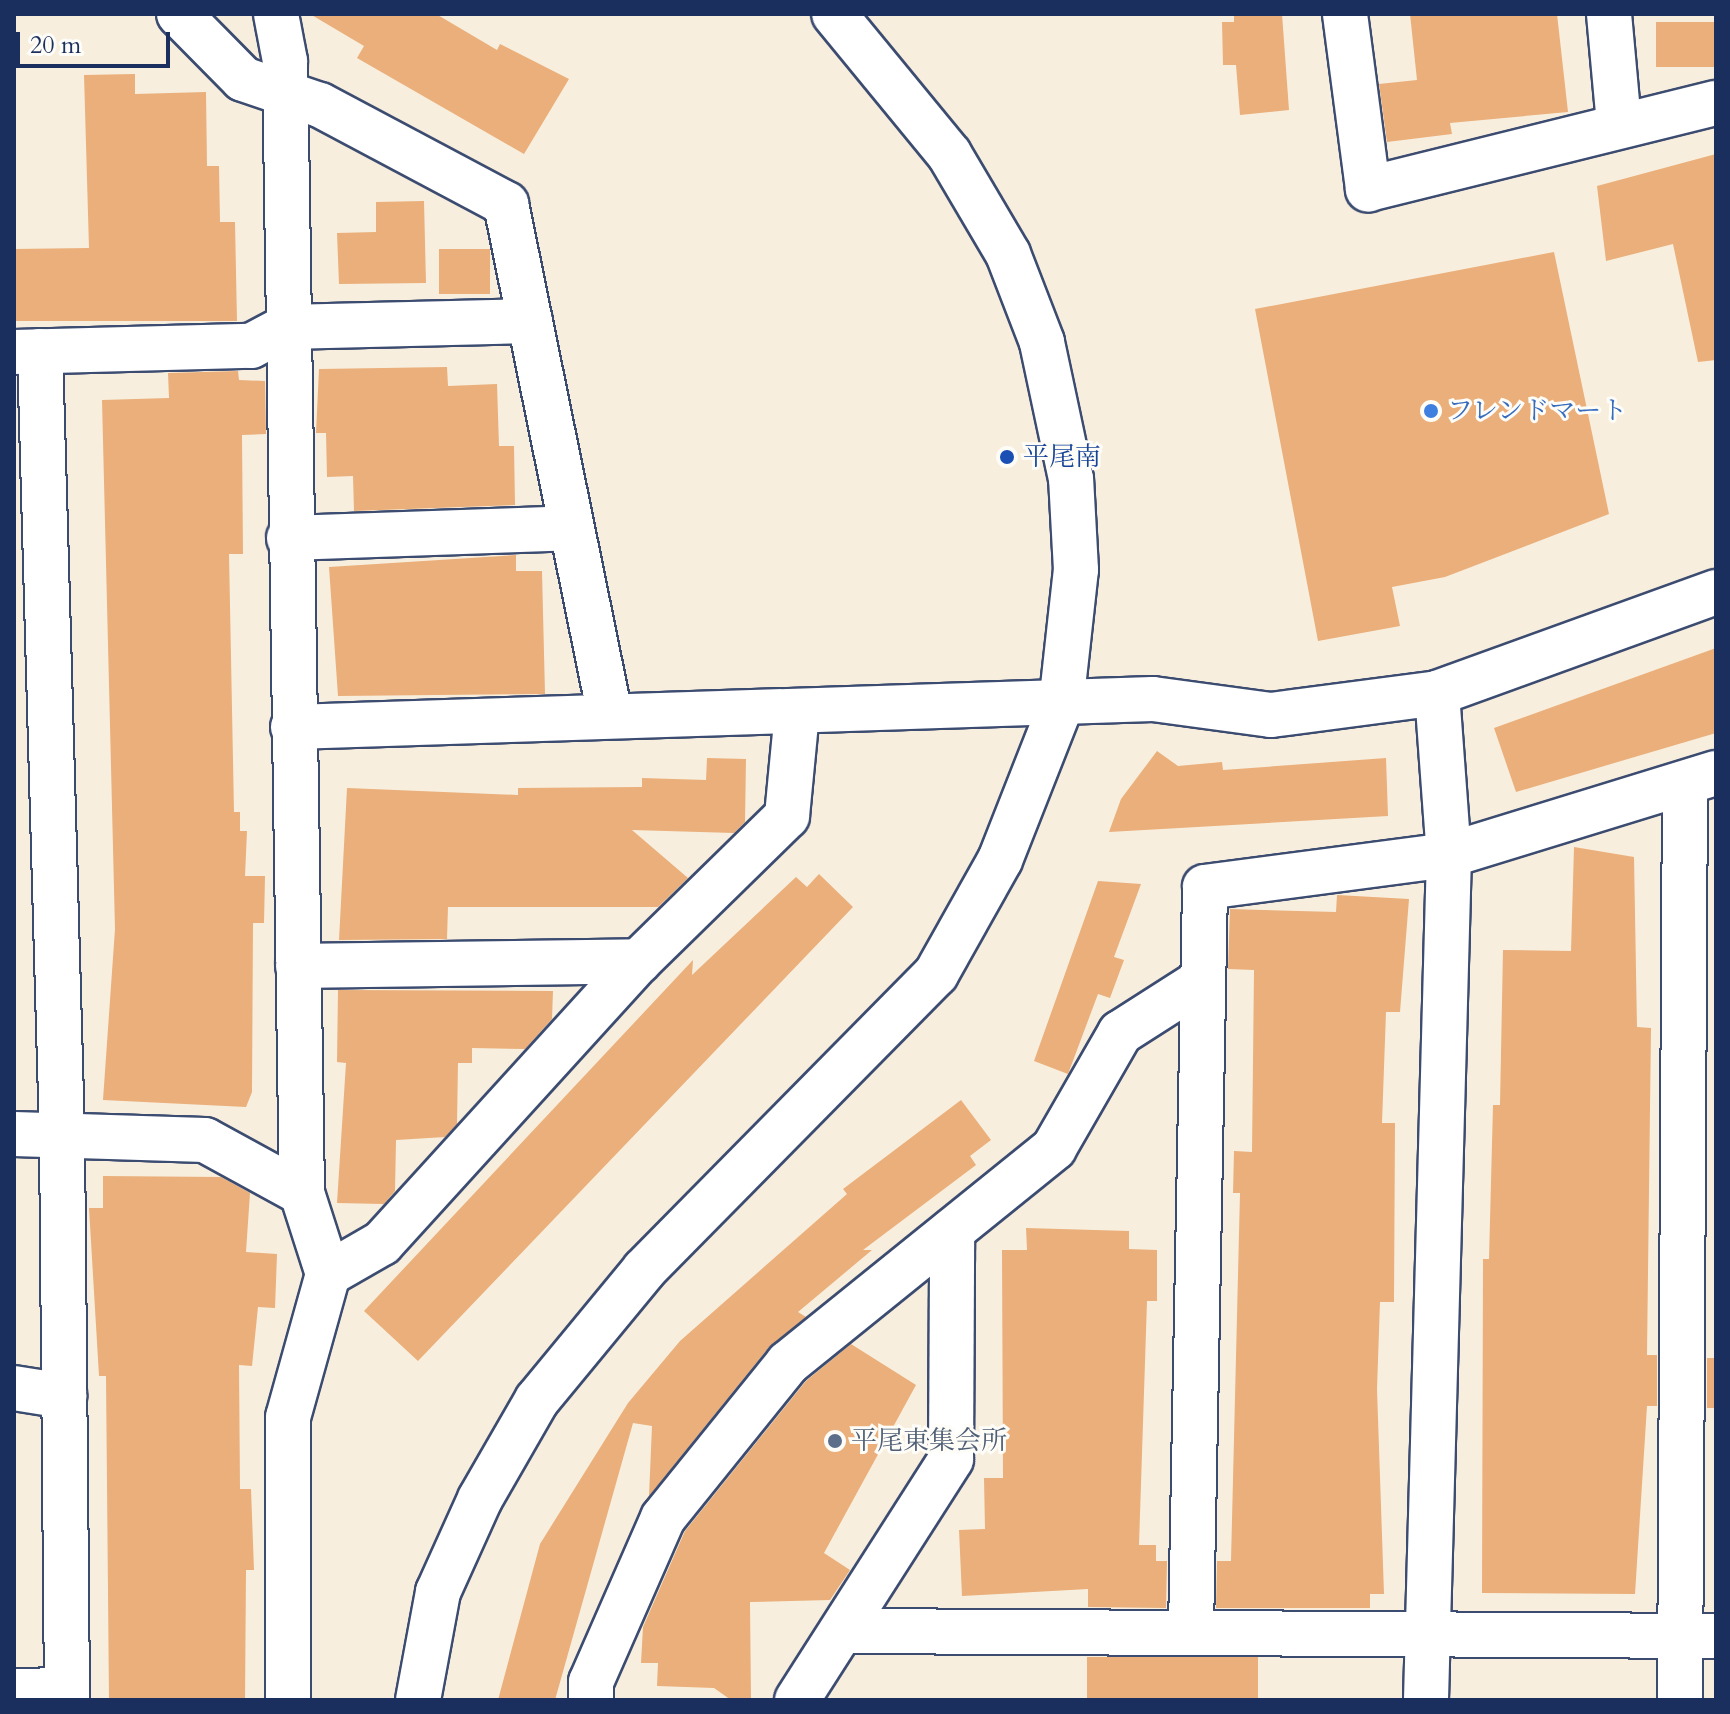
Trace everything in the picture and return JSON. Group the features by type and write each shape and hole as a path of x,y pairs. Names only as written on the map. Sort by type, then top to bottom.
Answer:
{"street":[{"path":"179,14 243,79 281,95 320,105 506,204 610,715"},
{"path":"276,14 285,61 281,95 302,1193 328,1274 288,1417 288,1700"},
{"path":"418,1700 438,1592 480,1499 537,1400 644,1270 936,974 1000,860 1061,705 1075,585 1072,494 1062,410 1042,342 1008,254 949,154 834,14"},
{"path":"1345,14 1368,189 1619,124 1716,103"},
{"path":"1609,14 1619,124"},
{"path":"14,1691 66,1695 62,1135 33,793 27,352 251,346 286,327 530,321"},
{"path":"289,538 570,528"},
{"path":"293,727 610,715 1061,705 1153,699 1271,715 1437,693 1716,592"},
{"path":"1426,1700 1449,855 1437,693"},
{"path":"328,1274 382,1243 639,961 787,816 797,712"},
{"path":"1191,1630 1205,887 1449,855 1700,780 1698,1635 1680,1700"},
{"path":"298,966 639,961"},
{"path":"591,1700 591,1682 663,1518 788,1363 1054,1148 1120,1033 1203,980"},
{"path":"14,1134 205,1140 302,1193"},
{"path":"797,1700 847,1631 951,1459 952,1231"},
{"path":"14,1388 64,1396"},
{"path":"847,1631 1191,1630 1698,1635"}],"building":[{"path":"310,14 436,14 497,50 500,44 569,79 524,154 357,58 364,46"},
{"path":"1234,14 1282,14 1289,110 1240,115 1236,65 1223,65 1222,22 1234,22"},
{"path":"1410,14 1557,14 1568,112 1450,123 1452,134 1387,142 1379,84 1417,80"},
{"path":"1656,22 1716,22 1716,67 1656,67"},
{"path":"135,74 135,94 206,92 207,166 219,166 220,222 235,222 237,321 14,321 14,249 89,248 84,75"},
{"path":"1716,154 1716,360 1698,362 1673,244 1606,261 1597,186"},
{"path":"424,201 426,283 339,284 337,233 376,232 376,202"},
{"path":"439,249 490,249 490,294 439,294"},
{"name":"フレンドマート","path":"1554,252 1609,514 1445,577 1392,587 1400,626 1318,641 1255,309"},
{"path":"447,367 448,386 497,384 499,446 514,446 515,505 354,511 353,476 327,477 326,433 316,433 319,369"},
{"path":"238,371 239,380 265,381 266,434 242,435 243,554 229,554 234,812 240,812 240,831 247,831 245,876 265,876 264,923 253,923 252,1092 246,1107 103,1100 115,929 102,400 169,398 168,373"},
{"path":"516,555 516,571 542,571 545,694 338,696 329,567"},
{"path":"1716,648 1716,733 1516,792 1494,728"},
{"path":"1157,751 1178,766 1222,762 1223,770 1386,758 1388,816 1109,832 1121,799"},
{"path":"707,758 746,759 745,822 734,833 632,830 688,878 658,907 448,907 447,939 339,940 347,788 518,795 518,788 642,787 642,778 706,780"},
{"path":"1574,847 1634,857 1637,1027 1651,1028 1647,1355 1657,1355 1657,1406 1647,1406 1635,1594 1482,1593 1483,1259 1489,1259 1493,1105 1500,1105 1503,950 1571,951"},
{"path":"819,874 853,907 418,1361 364,1311 693,960 692,975 796,877 807,887"},
{"path":"1098,881 1141,884 1114,957 1124,960 1110,998 1098,994 1068,1074 1034,1061"},
{"path":"1337,895 1409,899 1400,1012 1386,1012 1382,1123 1395,1123 1394,1302 1380,1302 1377,1389 1384,1594 1370,1594 1370,1608 1216,1608 1217,1561 1231,1561 1240,1193 1233,1193 1234,1151 1252,1152 1254,970 1228,969 1230,909 1336,912"},
{"path":"338,990 553,991 552,1019 525,1049 472,1048 472,1063 458,1063 457,1124 445,1137 396,1140 395,1191 384,1204 337,1203 346,1063 337,1062"},
{"path":"961,1100 991,1140 970,1156 976,1165 863,1250 872,1250 798,1312 806,1317 769,1347 649,1496 652,1426 633,1423 555,1700 498,1700 540,1544 628,1403 680,1341 847,1194 843,1189"},
{"path":"103,1176 221,1177 250,1193 246,1252 277,1254 275,1308 258,1307 252,1366 239,1365 240,1489 251,1489 254,1570 246,1570 245,1700 109,1700 106,1376 99,1376 89,1208 103,1208"},
{"path":"1026,1228 1129,1231 1129,1249 1157,1250 1157,1301 1147,1301 1139,1545 1156,1545 1156,1561 1167,1561 1166,1608 1088,1607 1088,1589 962,1596 959,1530 985,1529 984,1478 1003,1478 1002,1250 1027,1250"},
{"path":"851,1344 916,1385 824,1553 850,1570 830,1600 750,1602 751,1700 731,1700 714,1688 657,1686 658,1663 641,1663 643,1627 685,1531 806,1381"},
{"path":"1707,1358 1716,1358 1716,1408 1707,1408"},
{"path":"1087,1657 1258,1657 1258,1700 1087,1700"}],"place":[{"name":"フレンドマート","path":"1431,411"},
{"name":"平尾南","path":"1007,457"},
{"name":"平尾東集会所","path":"835,1441"}]}
